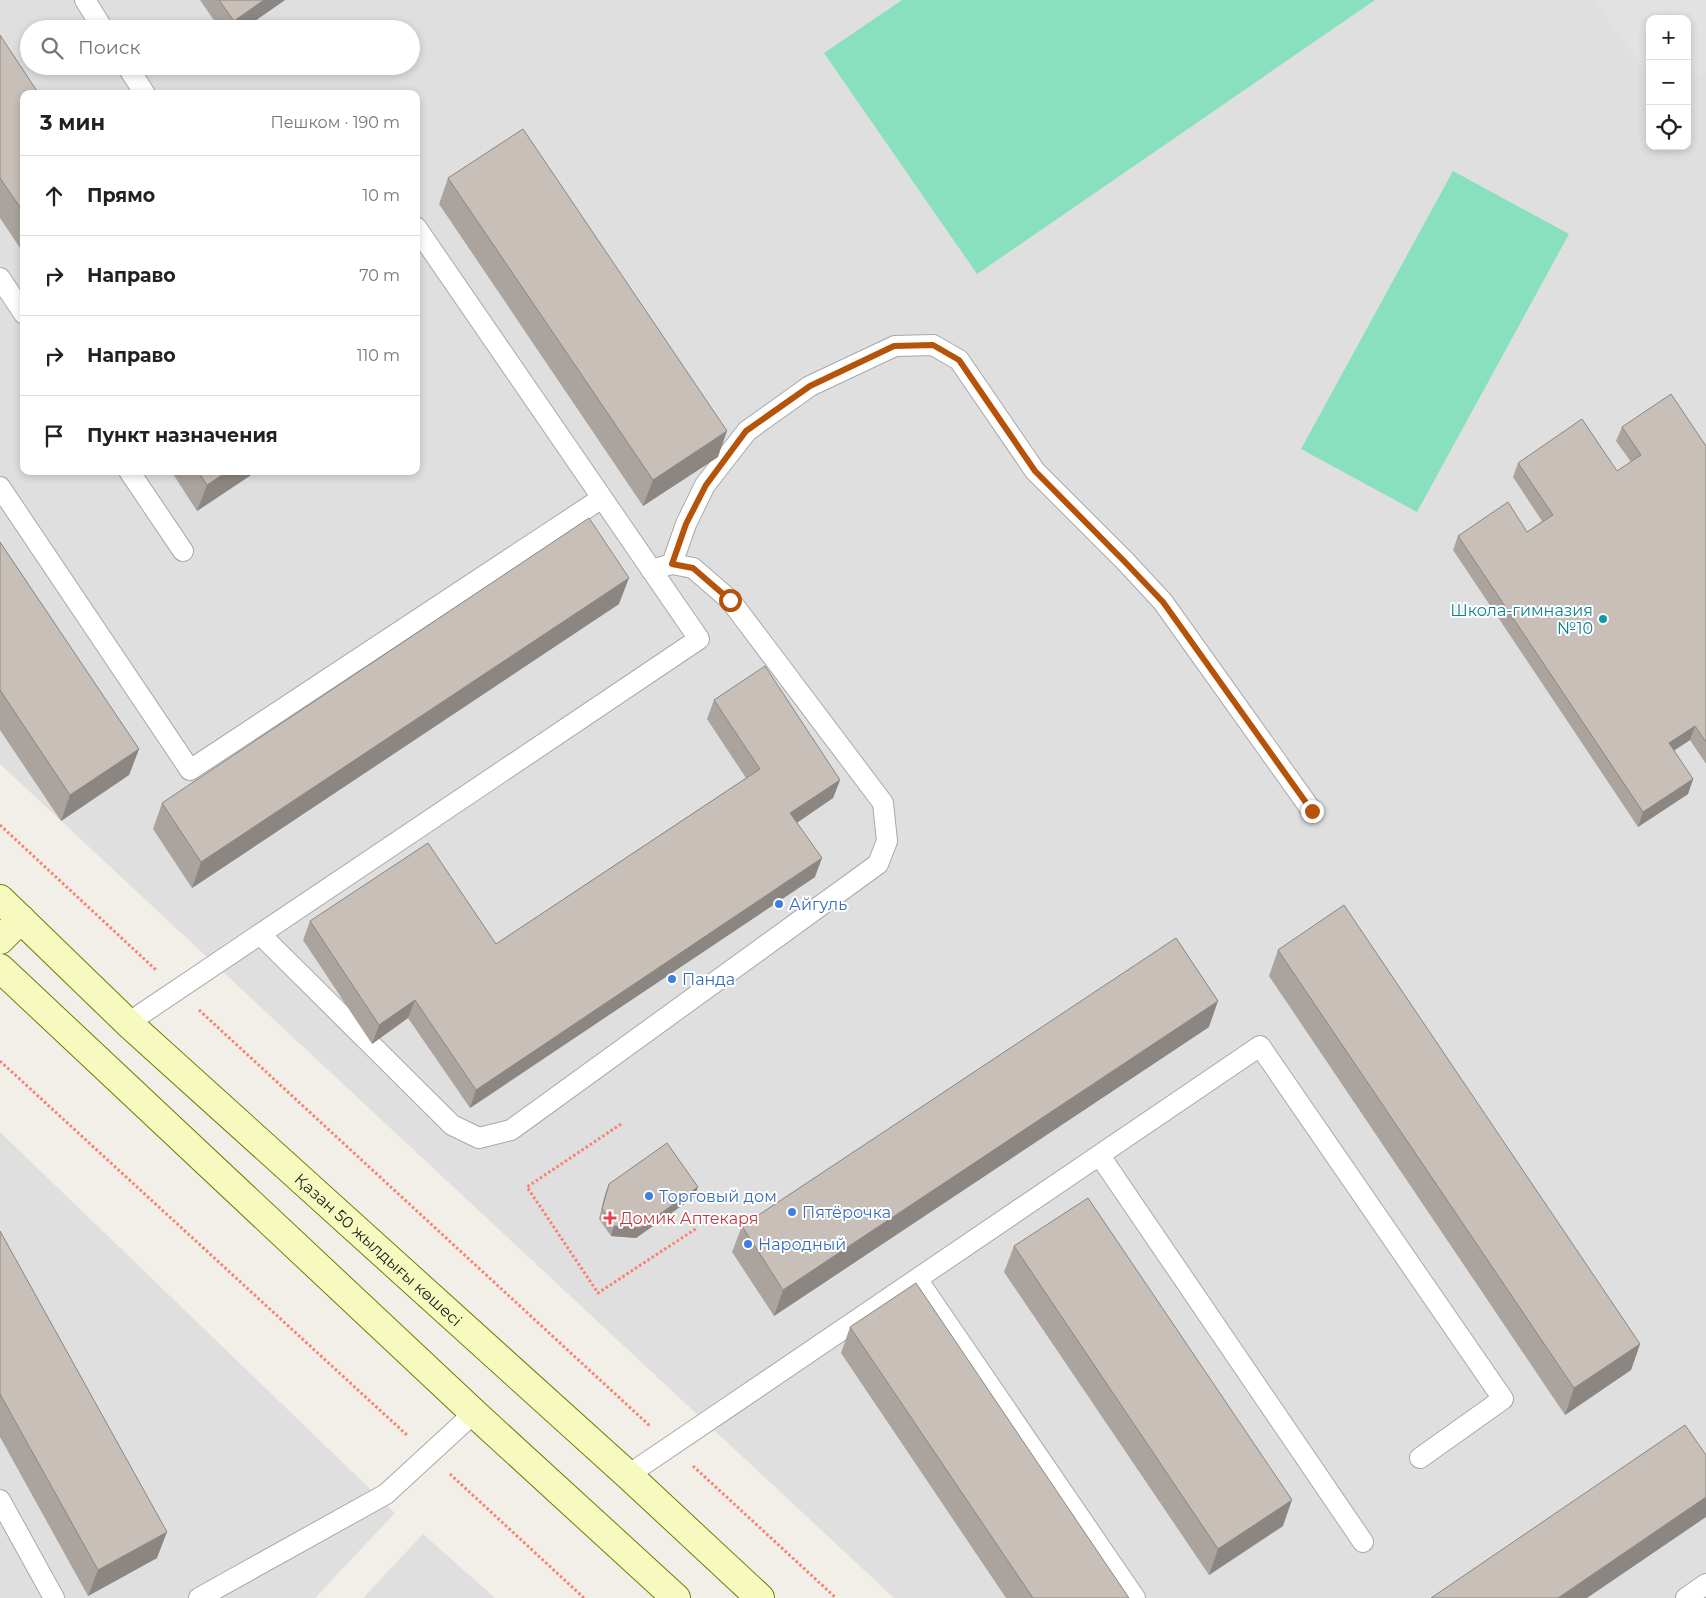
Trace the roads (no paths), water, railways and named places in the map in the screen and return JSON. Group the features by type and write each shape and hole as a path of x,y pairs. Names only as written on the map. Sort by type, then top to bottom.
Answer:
{"street":[{"name":"Қазан 50 жылдығы көшесі","path":"0,899 128,1023 628,1475 743,1592"},
{"path":"0,940 21,919"},
{"path":"0,968 474,1413 676,1598"}],"lane":[{"path":"85,0 97,20"},
{"path":"133,75 142,90"},
{"path":"128,1023 699,639 420,233"},
{"path":"0,278 20,308"},
{"path":"672,564 686,524 706,485 746,431 810,386 894,346 933,345 959,360 1035,471 1163,602 1312,811"},
{"path":"132,475 183,551"},
{"path":"0,486 190,770 602,498"},
{"path":"260,934 452,1125 479,1138 511,1130 878,864 887,841 883,803 730,600 693,568 672,564 651,570"},
{"path":"628,1475 1260,1046 1503,1399 1420,1458"},
{"path":"1100,1156 1364,1542"},
{"path":"917,1279 1135,1598"},
{"path":"199,1598 386,1494 474,1413"},
{"path":"0,1500 54,1598"},
{"path":"1686,1598 1706,1584"}],"place":[{"name":"Школа-гимназия №10","path":"1603,619"},
{"name":"Айгуль","path":"779,904"},
{"name":"Панда","path":"672,979"},
{"name":"Торговый дом","path":"649,1196"},
{"name":"Пятёрочка","path":"792,1212"},
{"name":"Домик Аптекаря","path":"610,1218"},
{"name":"Народный","path":"748,1244"}]}
